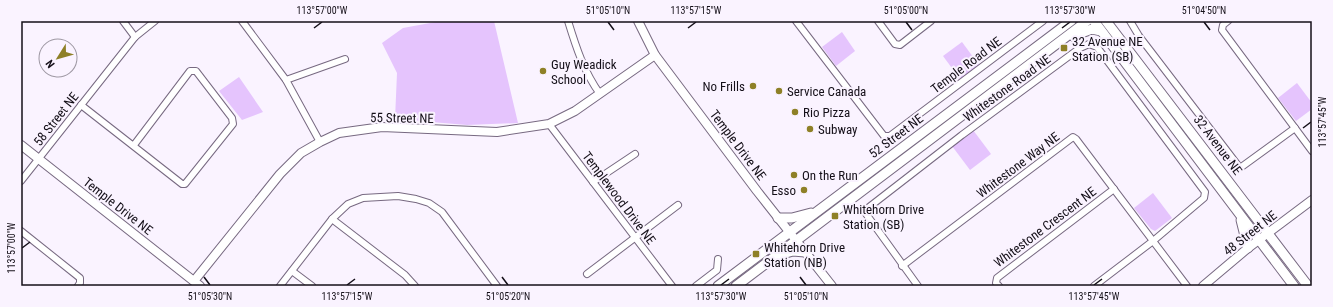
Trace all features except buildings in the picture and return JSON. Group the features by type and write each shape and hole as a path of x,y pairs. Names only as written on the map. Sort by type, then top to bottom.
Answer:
{"main road":[{"name":"52 Street NE","path":"718,286 1071,21"},
{"name":"52 Street NE","path":"736,286 1087,21"},
{"name":"32 Avenue NE","path":"1094,21 1294,286"},
{"name":"32 Avenue NE","path":"1106,21 1308,286"},
{"path":"1114,21 1118,37"},
{"path":"1062,40 1092,29 1101,31"},
{"path":"778,218 797,218 820,210"},
{"path":"1238,212 1244,227 1248,248"},
{"path":"774,257 793,251 805,252"}],"street":[{"path":"123,21 135,37"},
{"name":"58 Street NE","path":"21,181 135,37 155,21"},
{"path":"242,21 286,80 320,142"},
{"path":"568,21 577,50 587,74 600,94"},
{"name":"Temple Drive NE","path":"638,21 655,55 778,218 832,286"},
{"name":"Temple Road NE","path":"796,21 884,136 890,136 1042,21"},
{"path":"878,21 895,44 900,44 930,21"},
{"path":"1130,21 1139,36 1240,168 1295,128"},
{"path":"1228,21 1223,25 1222,30 1312,151"},
{"name":"Whitestone Road NE","path":"918,286 902,266 864,211 968,130 1080,48 1089,44 1097,47 1205,192 1204,198 1153,241"},
{"name":"55 Street NE","path":"197,284 280,174 301,153 338,133 382,127 497,132 549,124 575,111 655,55"},
{"path":"286,80 345,60"},
{"path":"81,105 182,184 185,184 233,124 232,118 196,71 190,71 134,145"},
{"name":"Templewood Drive NE","path":"549,124 672,286"},
{"name":"Whitestone Way NE","path":"902,266 1073,137 1187,286"},
{"name":"Temple Drive NE","path":"21,145 197,284"},
{"path":"593,182 635,154"},
{"name":"Whitestone Crescent NE","path":"999,286 996,283 997,278 1114,189"},
{"path":"280,286 332,219 348,204 363,198 398,196 416,198 429,203 442,212 497,286"},
{"name":"48 Street NE","path":"1203,286 1248,248 1312,200"},
{"path":"587,274 678,204"},
{"path":"332,219 405,275 415,286"},
{"path":"21,231 80,278 80,283 78,286"},
{"path":"1094,286 1153,241"},
{"path":"696,286 717,270 718,259"},
{"path":"292,271 312,286"}],"shaded area":[{"path":"441,21 494,21 518,123 467,125 395,119 397,73 382,43 403,28"},
{"path":"842,32 855,51 836,66 822,47"},
{"path":"962,42 979,65 960,79 943,56"},
{"path":"239,77 263,112 242,120 219,91"},
{"path":"1297,83 1312,103 1312,109 1296,121 1278,98"},
{"path":"973,130 991,154 970,170 952,146"},
{"path":"1153,193 1172,218 1155,231 1151,229 1134,208"}],"place":[{"name":"32 Avenue NE Station (SB)","path":"1064,48"},
{"name":"Guy Weadick School","path":"543,71"},
{"name":"No Frills","path":"753,86"},
{"name":"Service Canada","path":"779,91"},
{"name":"Rio Pizza","path":"795,112"},
{"name":"Subway","path":"810,129"},
{"name":"On the Run","path":"794,175"},
{"name":"Esso","path":"804,190"},
{"name":"Whitehorn Drive Station (SB)","path":"835,216"},
{"name":"Whitehorn Drive Station (NB)","path":"756,254"}]}
